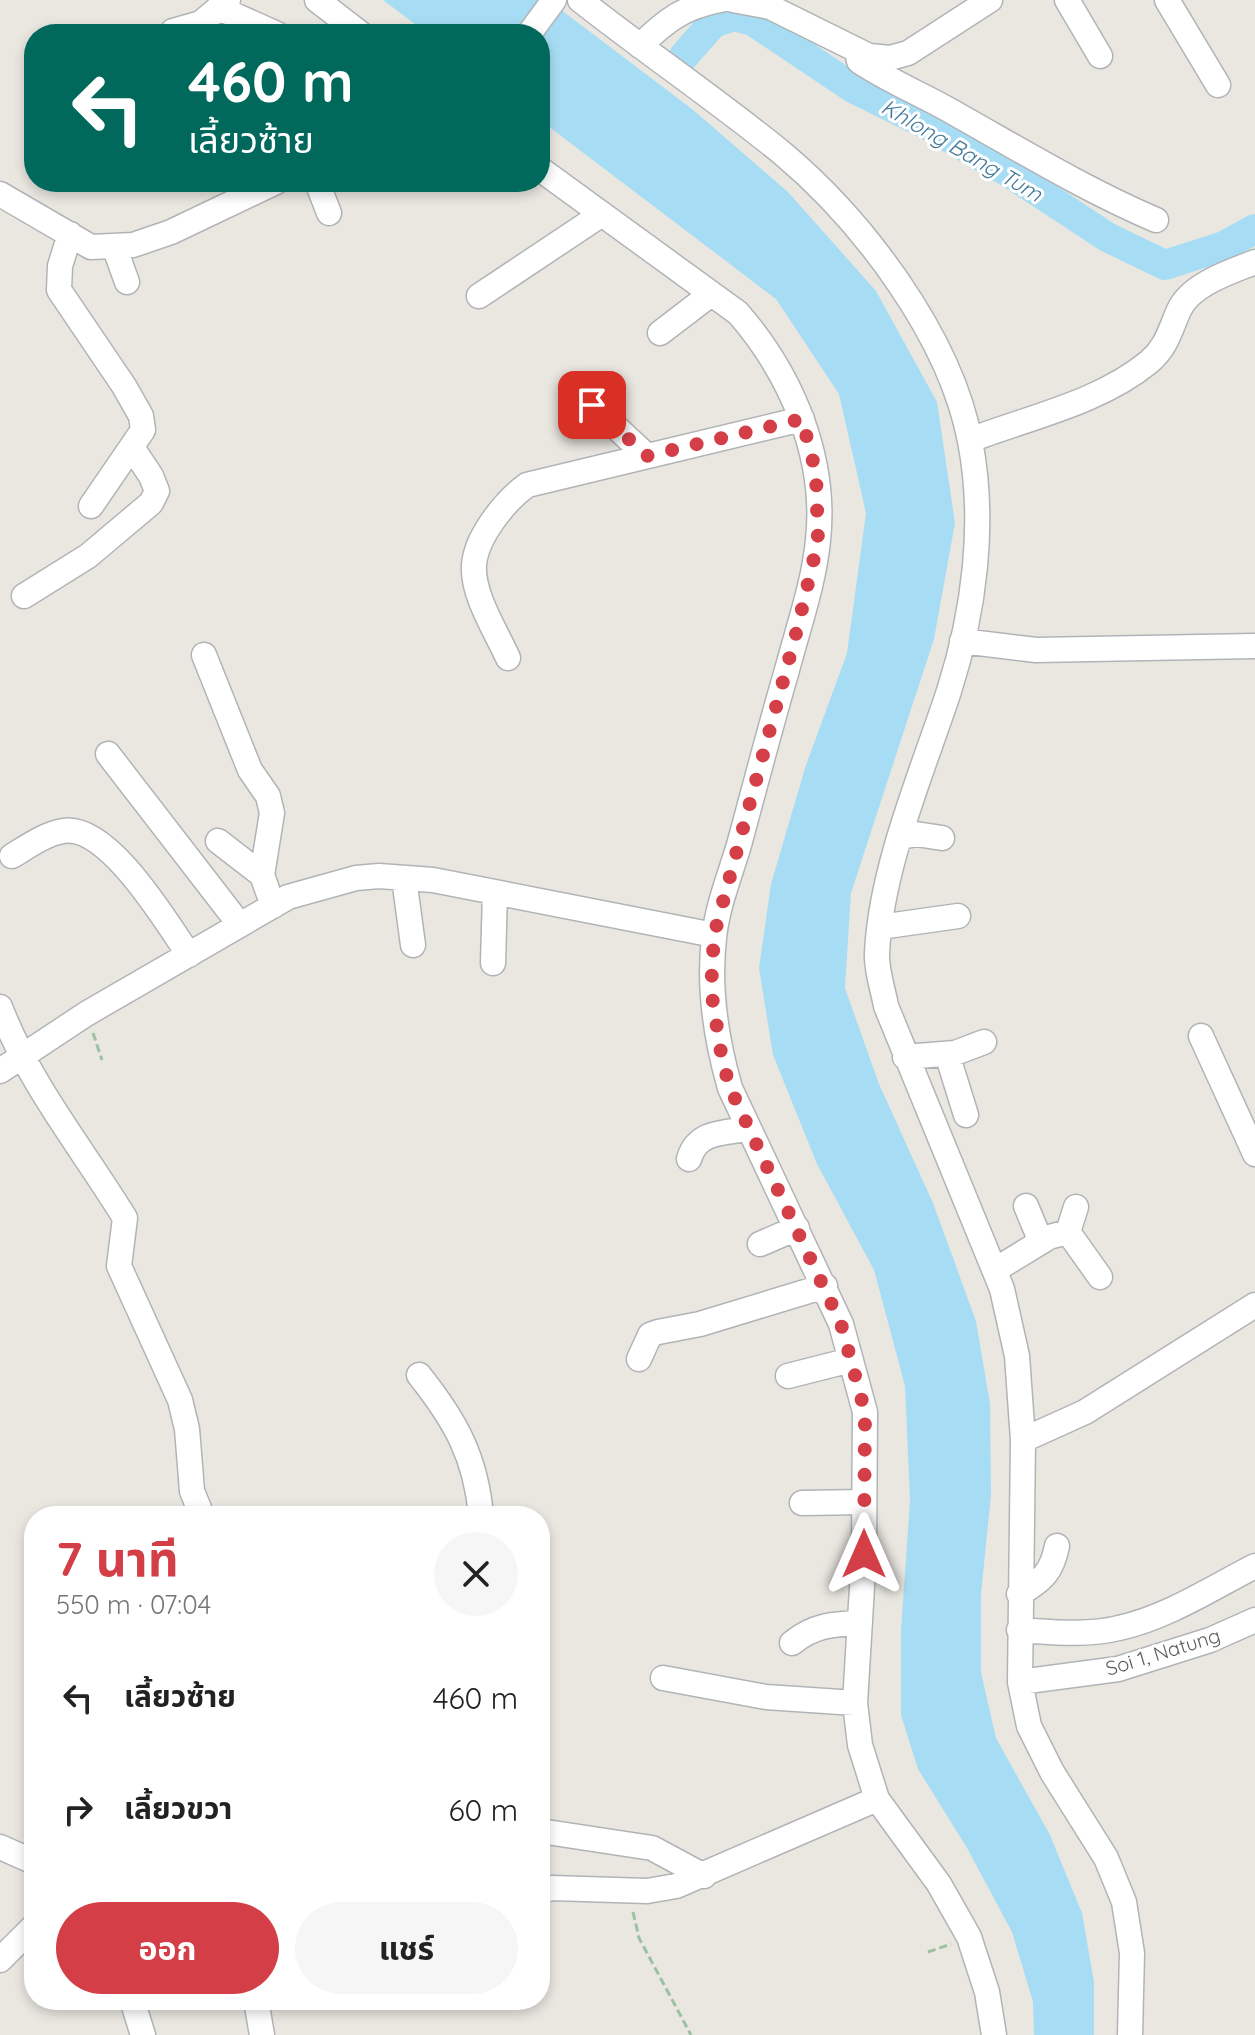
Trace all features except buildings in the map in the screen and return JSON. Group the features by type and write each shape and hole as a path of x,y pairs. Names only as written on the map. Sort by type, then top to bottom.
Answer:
{"street":[{"path":"317,0 348,24"},
{"path":"536,24 554,0"},
{"path":"580,0 783,154 845,216 899,281 941,352 970,440 976,498 977,564 952,681 901,837 880,927 877,956 886,1006 905,1057 1002,1289 1017,1356 1023,1440 1020,1682 1029,1726 1052,1772 1106,1858 1124,1902 1132,1953 1130,2035"},
{"path":"640,46 658,28 690,6 720,0"},
{"path":"733,0 770,7 857,51 869,56 890,58 908,53 990,0"},
{"path":"1067,0 1100,56"},
{"path":"1167,0 1218,85"},
{"path":"198,24 224,4 259,24"},
{"path":"857,51 859,61 887,80 952,111 1093,193 1156,220"},
{"path":"550,176 738,313 764,343 784,376 802,419 816,473 818,541 797,630 714,935 711,990 722,1059 748,1129 841,1324 865,1412 855,1703 860,1745 877,1799 939,1884 969,1937 987,1992 994,2035"},
{"path":"0,194 91,247 133,245 171,232 255,192"},
{"path":"321,192 329,213"},
{"path":"479,296 602,214"},
{"path":"70,234 60,266 59,290 124,386 141,416 143,430 133,449 91,506"},
{"path":"114,246 127,282"},
{"path":"970,440 1104,392 1132,375 1163,347 1179,310 1195,290 1255,262"},
{"path":"660,333 711,294"},
{"path":"592,405 647,456"},
{"path":"508,658 477,586 474,564 492,522 511,496 527,485 802,419"},
{"path":"24,596 88,556 151,503 157,491 133,449"},
{"path":"962,641 1036,650 1255,646"},
{"path":"204,655 250,770 268,796 272,813 262,875 273,906"},
{"path":"108,754 240,925"},
{"path":"12,856 64,830 85,834 105,848 141,886 189,955"},
{"path":"901,837 916,834 942,838"},
{"path":"218,841 262,875"},
{"path":"0,1071 86,1014 273,906 327,884 367,877 433,880 714,935"},
{"path":"404,878 413,945"},
{"path":"493,963 495,893"},
{"path":"880,927 958,916"},
{"path":"0,1007 22,1057 79,1152 125,1218 119,1266 180,1400 187,1429 192,1491 198,1506"},
{"path":"1201,1036 1255,1154"},
{"path":"905,1057 947,1054 984,1042"},
{"path":"947,1054 966,1115"},
{"path":"689,1159 702,1137 748,1129"},
{"path":"1026,1206 1041,1242"},
{"path":"1068,1232 1076,1207"},
{"path":"760,1244 797,1228"},
{"path":"995,1270 1041,1242 1068,1232"},
{"path":"1068,1232 1100,1277"},
{"path":"639,1359 650,1335 700,1324 825,1286"},
{"path":"1023,1440 1085,1412 1255,1305"},
{"path":"788,1376 851,1360"},
{"path":"419,1375 460,1431 479,1506"},
{"path":"802,1503 864,1502"},
{"path":"1019,1594 1043,1580 1053,1565 1057,1546"},
{"path":"1019,1630 1080,1634 1120,1628 1166,1611 1255,1566"},
{"name":"Soi 1, Natung","path":"1020,1682 1118,1669 1210,1640 1255,1620"},
{"path":"792,1643 805,1632 822,1625 860,1623"},
{"path":"663,1678 766,1697 855,1703"},
{"path":"550,1888 628,1891 676,1886 877,1799"},
{"path":"550,1833 652,1848 704,1876"},
{"path":"0,1847 24,1858"},
{"path":"0,1960 24,1936"},
{"path":"135,2010 143,2035"},
{"path":"258,2010 262,2035"}],"path":[{"path":"86,1014 102,1060"},
{"path":"628,1891 639,1938 691,2035"}],"water":[{"path":"383,0 548,0 692,109 788,192 876,291 937,402 955,523 934,639 851,893 845,988 879,1084 933,1203 976,1321 990,1404 991,1495 981,1594 981,1672 996,1738 1050,1835 1082,1913 1094,1982 1094,2035 1034,2035 1033,2002 1012,1932 967,1848 918,1769 901,1715 901,1630 910,1501 905,1386 874,1270 817,1164 773,1055 759,968 771,884 805,768 847,653 866,513 839,394 776,299 550,128 550,24 415,24"}],"waterway":[{"name":"Khlong Bang Tum","path":"684,56 713,23 734,16 753,21 853,88 926,124 1010,173 1107,237 1165,265 1224,246 1255,229"}],"route":[{"path":"592,405 647,456 802,419 816,473 818,541 797,630 714,935 711,990 730,1088 825,1286 841,1324 851,1360 865,1412 864,1554"}]}
